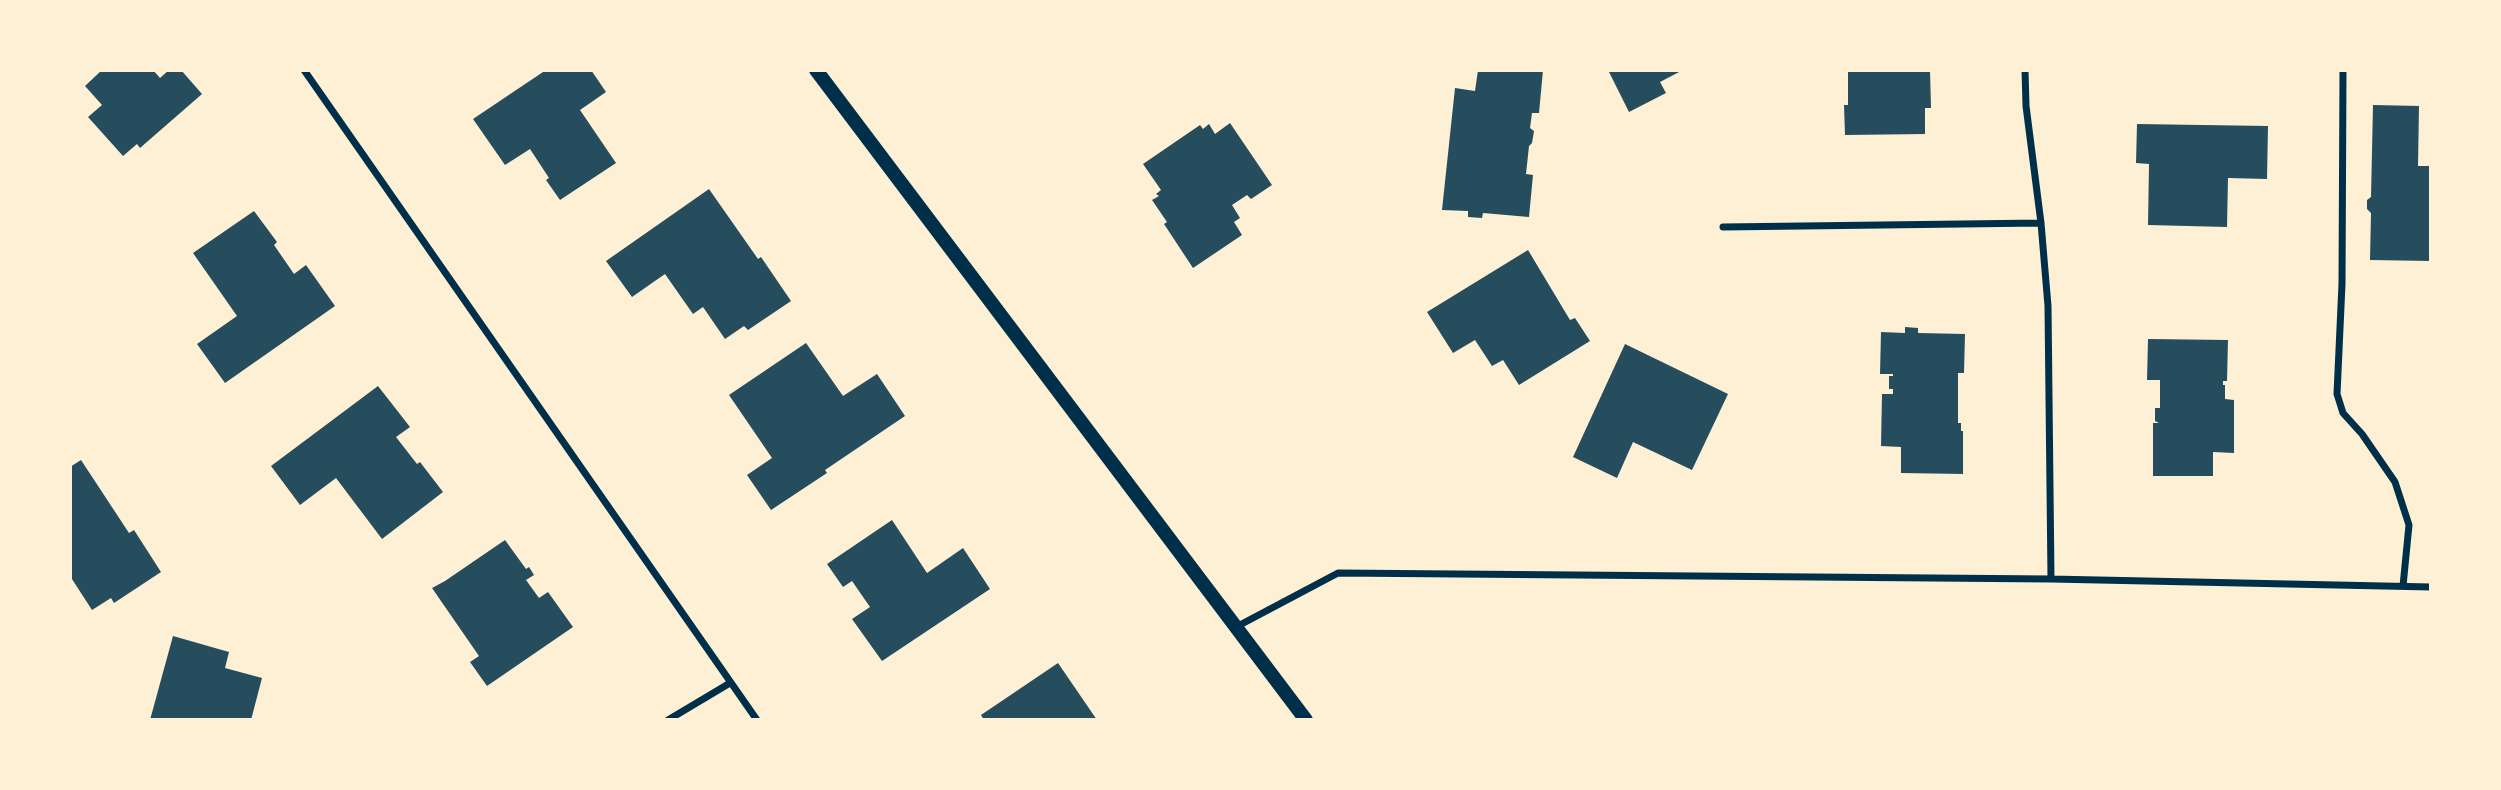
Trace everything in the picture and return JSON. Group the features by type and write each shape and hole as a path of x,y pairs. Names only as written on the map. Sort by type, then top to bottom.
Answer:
{"main road":[{"path":"816,70 1306,720"}],"street":[{"path":"303,70 758,720"},
{"path":"2025,70 2026,106 2041,223 2048,306 2051,579"},
{"path":"2343,70 2342,284 2337,394 2343,413 2362,434 2395,482 2409,525 2403,586"},
{"path":"1723,227 2041,223"},
{"path":"1236,627 1338,572 2051,579 2431,587"},
{"path":"668,720 730,682"}],"building":[{"path":"102,70 153,70 160,78 169,70 181,70 202,94 140,148 137,144 123,156 88,117 102,105 85,86"},
{"path":"546,70 591,70 606,92 580,110 616,163 560,200 530,149 505,165 473,119"},
{"path":"1478,70 1543,70 1539,113 1532,113 1530,128 1534,131 1529,146 1526,174 1533,175 1529,217 1483,213 1482,218 1468,217 1468,211 1442,210 1455,88 1475,91"},
{"path":"1608,70 1683,70 1660,82 1666,93 1629,112"},
{"path":"1848,70 1930,70 1931,108 1925,108 1925,134 1845,135 1844,105 1848,105"},
{"path":"2373,105 2419,106 2418,166 2431,166 2431,261 2370,260 2371,213 2367,209 2367,200 2371,197"},
{"path":"1230,123 1272,185 1251,199 1247,195 1232,205 1240,218 1234,222 1242,235 1193,268 1164,224 1167,222 1152,200 1159,196 1156,194 1161,190 1143,164 1200,125 1203,129 1209,124 1215,134"},
{"path":"2137,124 2268,126 2267,179 2228,178 2227,227 2148,225 2149,164 2136,163"},
{"path":"709,189 791,301 748,330 744,326 725,339 703,307 693,314 665,274 632,297 606,261"},
{"path":"254,211 277,242 274,245 294,274 306,265 335,306 225,383 197,344 237,316 193,253"},
{"path":"1528,250 1570,320 1575,318 1590,341 1519,385 1503,360 1492,366 1475,340 1453,353 1427,312"},
{"path":"1905,327 1918,328 1918,333 1965,334 1964,373 1958,373 1958,423 1961,423 1963,431 1963,474 1901,473 1901,447 1881,446 1882,394 1893,394 1893,389 1889,389 1889,376 1893,374 1880,374 1881,332 1905,333"},
{"path":"2148,339 2228,340 2227,381 2223,381 2223,385 2225,399 2234,400 2234,453 2213,452 2213,476 2153,476 2153,423 2159,423 2155,421 2155,408 2160,408 2160,380 2147,380"},
{"path":"806,343 843,396 877,374 905,416 771,510 747,475 772,458 729,395"},
{"path":"1625,344 1728,394 1692,470 1633,442 1617,478 1573,457"},
{"path":"378,386 410,427 396,437 443,492 382,539 336,478 300,505 271,466"},
{"path":"81,460 129,533 134,530 161,572 114,603 111,598 92,610 70,576 70,467"},
{"path":"892,520 927,573 963,548 990,589 882,661 852,619 870,607 852,581 843,587 827,564"},
{"path":"505,540 526,569 529,567 534,575 526,580 539,598 548,592 573,627 487,686 470,662 479,656 432,588"},
{"path":"173,636 229,652 225,668 262,678 251,720 150,720"},
{"path":"1058,663 1097,720 984,720 981,715"}]}
